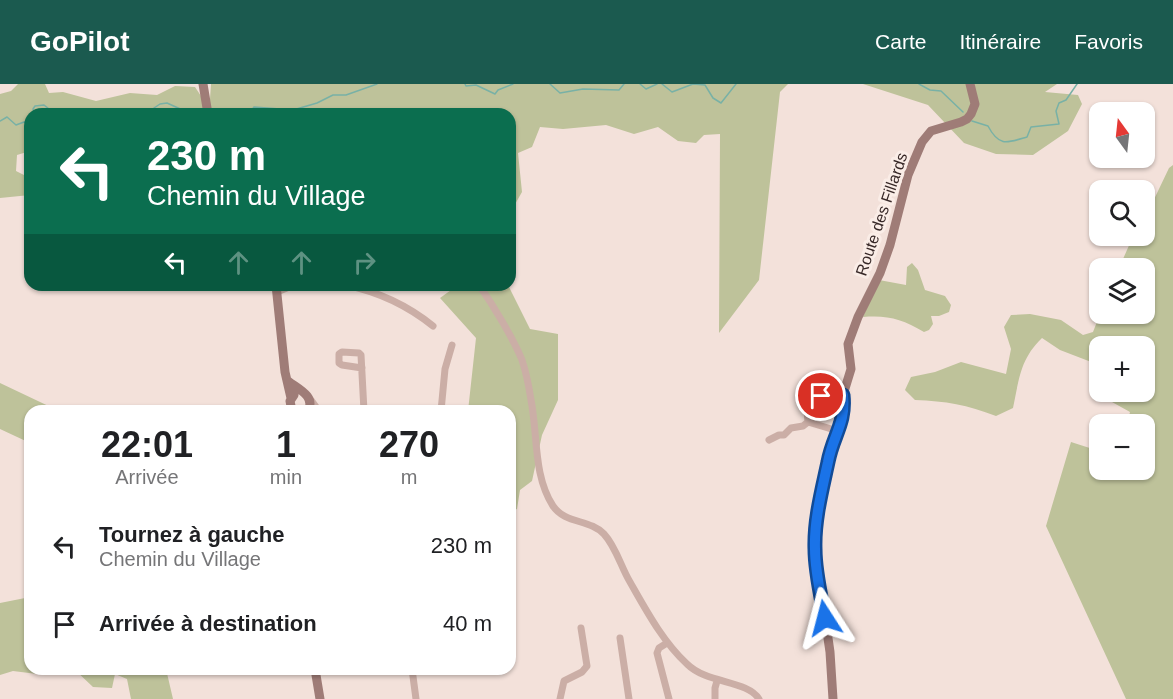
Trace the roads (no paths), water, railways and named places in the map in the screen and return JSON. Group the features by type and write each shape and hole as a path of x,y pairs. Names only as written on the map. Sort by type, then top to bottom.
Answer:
{"street":[{"path":"203,84 207,108"},
{"name":"Route des Fillards","path":"833,699 830,652 815,549 818,514 828,459 843,419 843,395 851,369 848,351 850,336 883,263 913,162 922,142 931,131 967,119 975,104 970,84"},
{"path":"277,291 285,372 291,398 289,405"},
{"path":"371,291 406,306 433,326"},
{"path":"483,291 522,360 531,401 539,470 549,497 559,513 598,528 605,535 630,582 668,643 689,666 717,681 749,689 759,699"},
{"path":"442,405 445,369 452,345"},
{"path":"362,368 364,405"},
{"path":"288,381 307,395 311,405"},
{"path":"291,398 302,393"},
{"path":"808,422 807,411 821,396 843,395"},
{"path":"808,422 838,431"},
{"path":"770,440 784,435 790,428 803,426 808,422"},
{"path":"560,699 564,681 582,672 586,666 581,628"},
{"path":"620,638 629,699"},
{"path":"668,643 659,648 657,653 669,699"},
{"path":"316,675 320,699"},
{"path":"413,675 416,699"},
{"path":"715,699 717,681"}],"waterway":[{"path":"300,108 333,95 346,95 377,84"},
{"path":"465,84 466,86 476,85 495,94 498,90 513,84"},
{"path":"550,84 560,93 583,89 619,90 624,84"},
{"path":"640,84 646,89 657,84"},
{"path":"662,84 672,92 693,84 705,85 713,98 721,103 736,84"},
{"path":"919,84 930,90 941,91 963,112"},
{"path":"972,121 988,126 992,133 1004,142 1027,137 1031,127 1059,124 1056,111 1059,103 1066,100 1077,84"},
{"path":"154,108 167,103 178,108"},
{"path":"34,108 44,105 48,108"},
{"path":"253,108 267,108"},
{"path":"0,121 7,117 16,125 24,122"}]}
